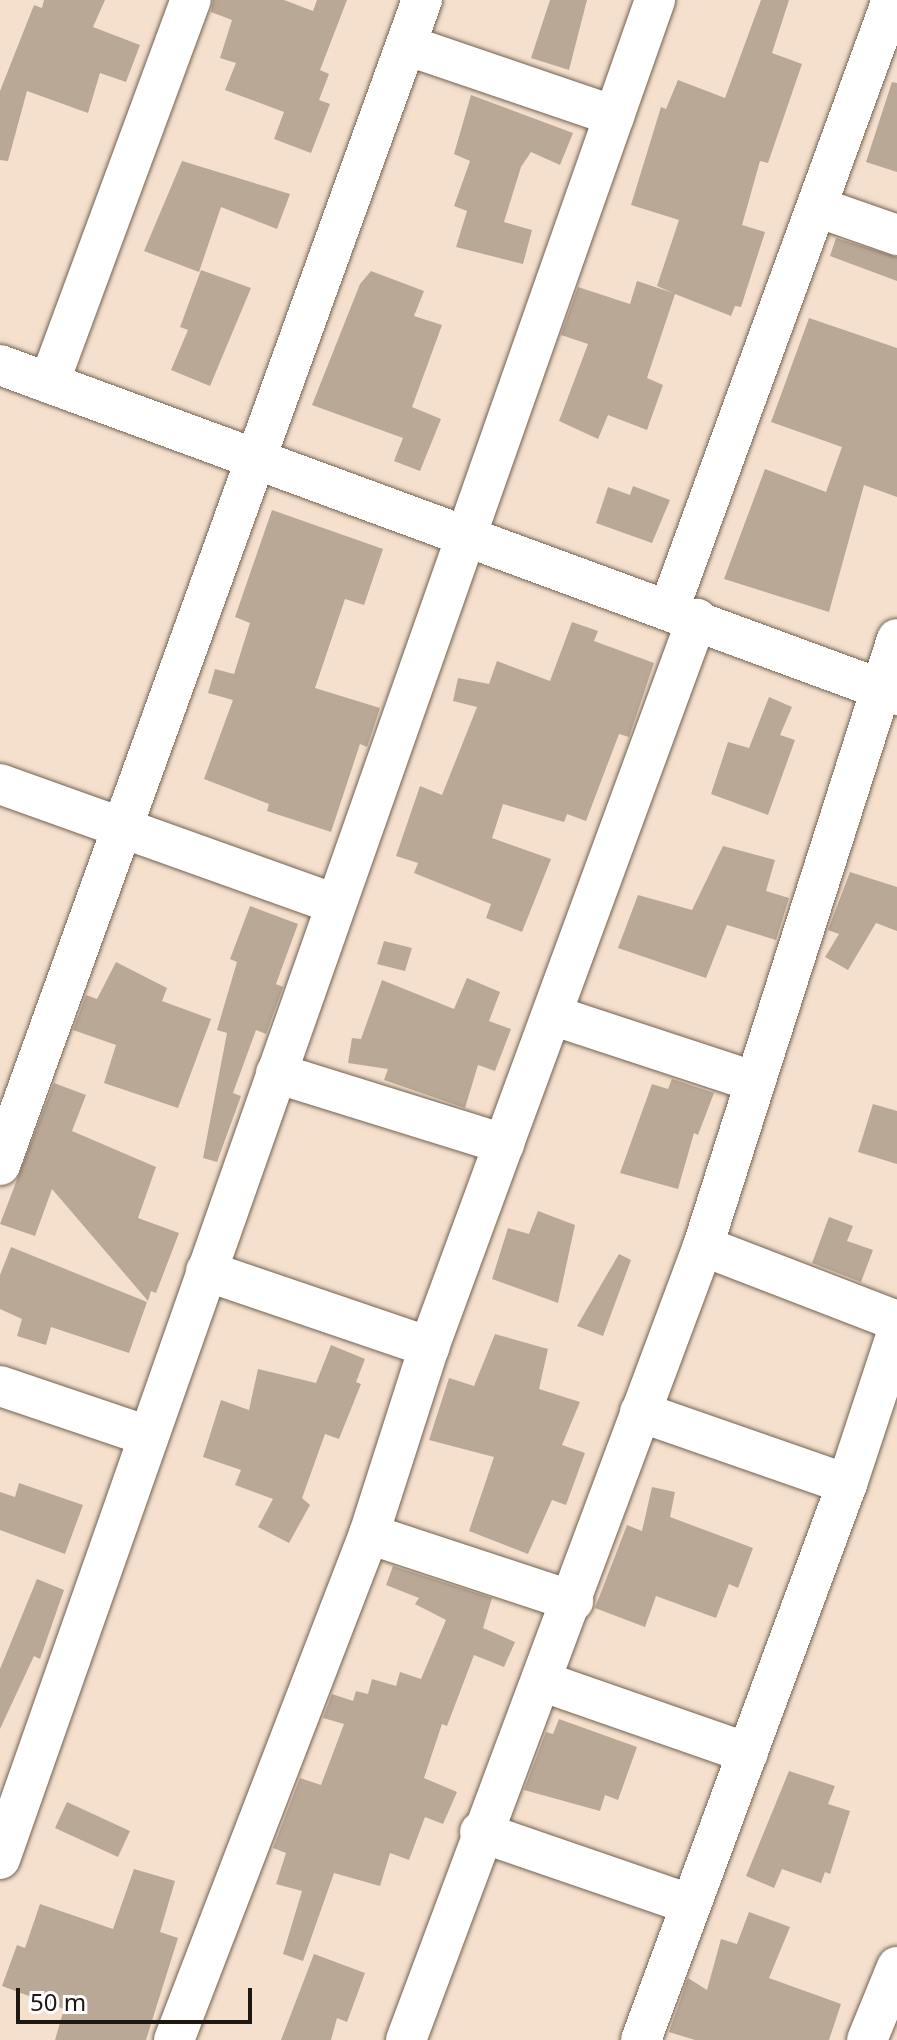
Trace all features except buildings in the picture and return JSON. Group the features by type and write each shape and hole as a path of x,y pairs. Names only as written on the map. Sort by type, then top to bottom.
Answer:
{"street":[{"path":"49,383 191,0"},
{"path":"0,1165 422,0"},
{"path":"0,1859 655,0"},
{"path":"174,2040 369,1534 429,1347 552,1015 817,207 892,0"},
{"path":"406,45 614,116"},
{"path":"817,207 897,235"},
{"path":"0,365 889,691"},
{"path":"406,2040 480,1832 573,1601 703,1246 753,1081 889,691 897,639"},
{"path":"0,784 335,904"},
{"path":"552,1015 753,1081"},
{"path":"276,1073 504,1144"},
{"path":"703,1246 897,1321"},
{"path":"206,1271 429,1347"},
{"path":"641,2040 847,1484 897,1333"},
{"path":"0,1386 148,1436"},
{"path":"640,1412 847,1484"},
{"path":"369,1534 573,1601"},
{"path":"541,1681 748,1753"},
{"path":"480,1832 689,1904"},
{"path":"867,2040 897,1967"}]}
